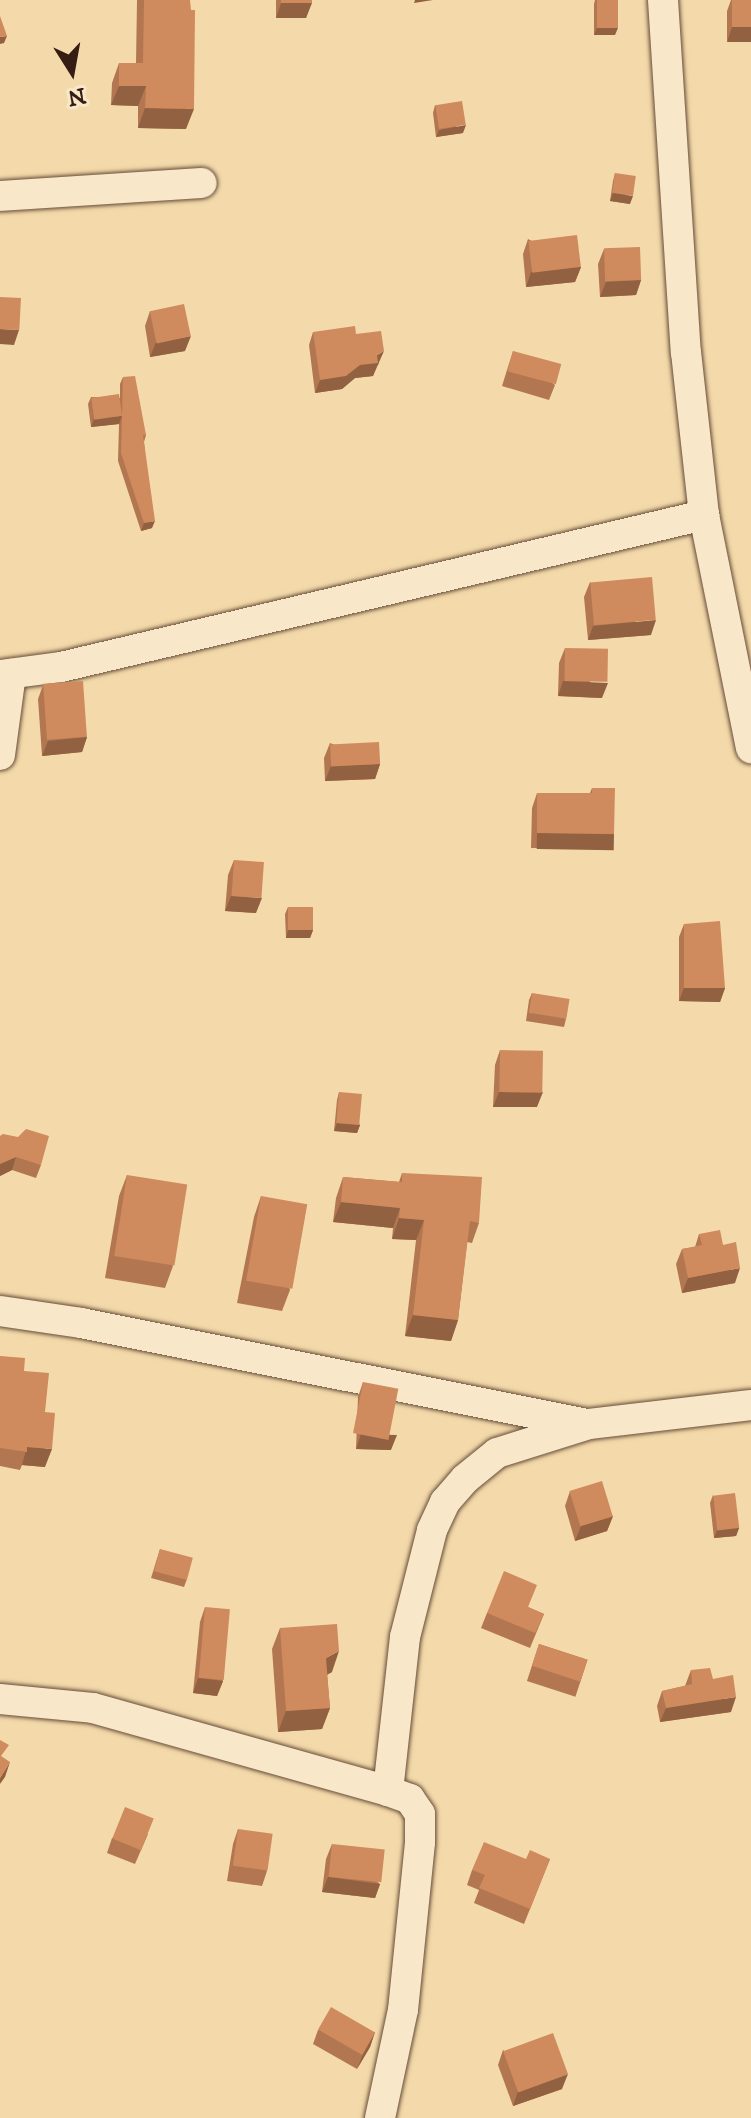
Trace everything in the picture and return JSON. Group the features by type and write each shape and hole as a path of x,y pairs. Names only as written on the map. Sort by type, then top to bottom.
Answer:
{"street":[{"path":"663,0 686,352 704,515 751,748"},
{"path":"0,196 202,183"},
{"path":"0,755 6,674 61,667 704,515"},
{"path":"0,1311 81,1323 589,1424"},
{"path":"388,1791 405,1637 432,1530 445,1502 465,1479 497,1453 589,1424 751,1405"},
{"path":"0,1699 93,1708 410,1799 420,1814 420,1842 403,2010 380,2118"}],"building":[{"path":"144,0 190,0 191,10 195,10 194,109 145,108 146,86 119,86 119,63 143,63"},
{"path":"281,0 312,0 312,3 281,3"},
{"path":"597,0 618,0 618,28 597,28"},
{"path":"732,0 751,0 751,27 732,27"},
{"path":"0,16 7,36 0,37"},
{"path":"462,101 466,125 439,129 435,105"},
{"path":"615,173 636,176 633,196 612,193"},
{"path":"577,235 581,267 532,273 528,241"},
{"path":"640,247 641,280 605,281 604,248"},
{"path":"0,297 21,298 19,330 0,329"},
{"path":"184,304 191,336 157,344 150,311"},
{"path":"355,326 356,334 381,331 384,351 377,355 378,363 360,365 346,376 320,380 313,332"},
{"path":"513,351 561,364 556,384 508,371"},
{"path":"135,376 146,435 143,435 155,521 144,523 121,453 123,377"},
{"path":"119,394 122,416 94,420 91,398"},
{"path":"652,577 656,620 594,625 590,582"},
{"path":"565,648 608,649 607,682 564,681"},
{"path":"83,681 87,737 47,740 43,684"},
{"path":"379,742 380,764 331,767 330,745"},
{"path":"592,788 615,788 614,834 537,833 537,793 592,793"},
{"path":"234,860 264,862 261,898 231,896"},
{"path":"288,907 313,907 313,930 288,930"},
{"path":"720,921 725,988 684,988 684,924"},
{"path":"532,993 570,999 566,1019 529,1013"},
{"path":"500,1050 543,1051 542,1093 499,1092"},
{"path":"339,1092 362,1094 359,1125 336,1123"},
{"path":"26,1129 49,1136 41,1165 16,1157 0,1164 0,1136 18,1137"},
{"path":"402,1173 482,1177 479,1223 470,1221 458,1320 413,1315 424,1220 399,1218 400,1208 341,1202 343,1177 402,1182"},
{"path":"127,1175 187,1185 174,1266 114,1256"},
{"path":"261,1196 307,1204 292,1289 246,1281"},
{"path":"720,1230 723,1245 736,1242 740,1268 688,1278 682,1249 702,1245 699,1234"},
{"path":"0,1356 25,1358 24,1371 49,1373 45,1412 55,1413 52,1449 27,1447 27,1452 0,1448"},
{"path":"363,1382 398,1389 388,1440 353,1433"},
{"path":"602,1481 613,1516 580,1526 569,1491"},
{"path":"735,1493 739,1528 717,1530 713,1496"},
{"path":"160,1549 193,1558 187,1580 154,1571"},
{"path":"504,1571 537,1585 528,1607 544,1614 535,1633 487,1613"},
{"path":"205,1607 230,1609 224,1680 199,1678"},
{"path":"337,1624 339,1651 326,1658 330,1708 286,1711 280,1628"},
{"path":"539,1644 588,1660 580,1682 532,1666"},
{"path":"710,1668 713,1679 733,1675 736,1697 666,1708 662,1691 692,1684 691,1670"},
{"path":"0,1740 9,1745 1,1756 10,1762 0,1778"},
{"path":"125,1807 154,1819 141,1850 112,1839"},
{"path":"238,1829 273,1834 268,1871 233,1866"},
{"path":"484,1842 526,1859 530,1850 550,1859 530,1909 479,1888 485,1875 472,1870"},
{"path":"332,1844 385,1850 381,1882 329,1877"},
{"path":"331,2007 375,2032 362,2055 318,2030"},
{"path":"553,2033 568,2074 518,2092 503,2051"}]}
